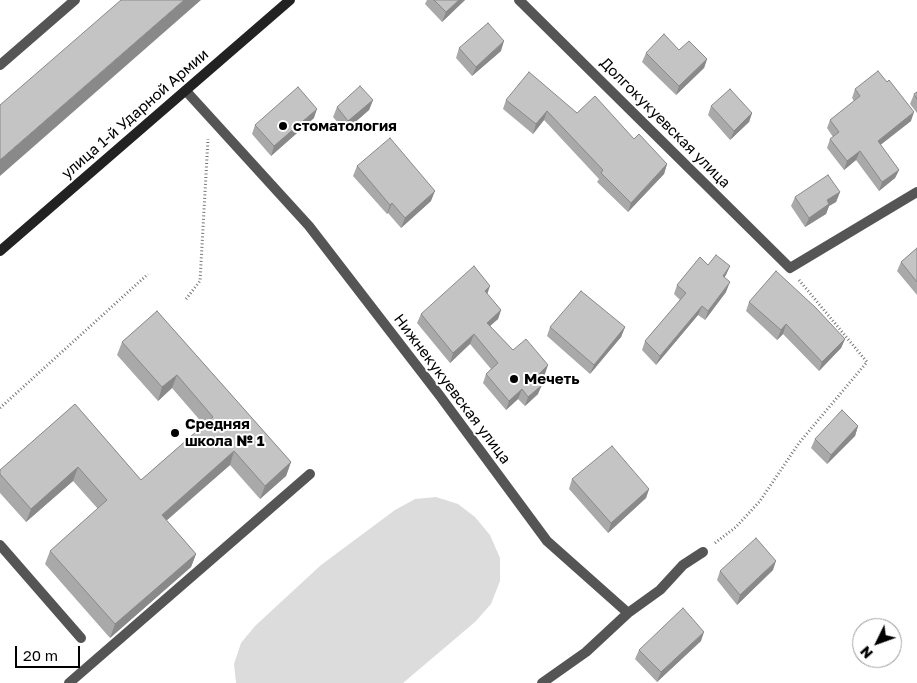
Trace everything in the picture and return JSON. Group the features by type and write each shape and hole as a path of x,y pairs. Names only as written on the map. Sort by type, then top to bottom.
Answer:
{"main road":[{"name":"улица 1-й Ударной Армии","path":"0,251 290,0"}],"street":[{"path":"0,65 75,0"},
{"name":"Долгокукуевская улица","path":"520,0 790,268"},
{"name":"Нижнекукуевская улица","path":"186,91 309,226 445,404 547,542 628,613"},
{"path":"790,268 917,192"},
{"path":"69,683 310,474"},
{"path":"0,545 81,638"},
{"path":"542,683 586,652 628,613 660,590 684,565 702,552"}],"path":[{"path":"186,299 200,281 209,116"},
{"path":"702,552 736,527 760,501 799,444 867,362 790,268"},
{"path":"0,408 148,274"}],"shaded area":[{"path":"436,497 458,504 475,517 490,535 500,558 500,581 491,604 475,622 403,683 236,683 234,664 241,643 255,626 321,565 395,510 415,499"}],"building":[{"path":"121,0 184,0 0,160 0,105"},
{"path":"434,0 459,0 446,12"},
{"path":"488,23 504,41 476,67 459,48"},
{"path":"664,34 679,50 689,41 707,59 679,86 646,53"},
{"path":"878,71 887,82 889,80 914,112 878,141 899,170 882,182 860,151 847,161 830,139 839,132 830,120 860,96 855,89"},
{"path":"529,72 577,113 595,96 634,139 639,134 667,164 631,203 601,173 603,170 547,111 536,124 506,100"},
{"path":"360,86 373,100 348,121 337,107"},
{"name":"стоматология","path":"298,87 317,109 274,146 255,125"},
{"path":"730,89 752,113 734,131 711,106"},
{"path":"390,138 435,191 405,218 392,203 390,205 357,166"},
{"path":"828,175 840,192 827,200 829,204 809,218 795,197"},
{"path":"917,248 917,282 901,262"},
{"path":"716,255 730,266 723,276 730,282 708,311 702,306 660,356 645,341 686,293 677,285 700,257 708,265"},
{"path":"474,266 490,286 485,291 501,310 487,323 513,350 526,339 548,365 536,377 542,385 528,397 522,389 509,401 486,374 498,363 474,334 453,353 421,314"},
{"path":"776,271 816,308 845,339 822,362 786,324 781,330 749,302"},
{"path":"581,291 625,327 594,365 550,327"},
{"path":"157,311 291,462 265,486 234,451 162,515 196,554 115,624 50,551 107,500 78,467 31,509 0,474 0,470 75,404 141,480 213,417 177,375 162,387 122,342"},
{"path":"842,410 858,426 831,455 815,439"},
{"path":"612,446 649,489 611,523 572,479"},
{"path":"756,538 776,561 740,595 720,571"},
{"path":"683,608 704,632 661,672 639,650"}],"place":[{"name":"стоматология","path":"283,126"},
{"name":"Мечеть","path":"514,379"},
{"name":"Средняя школа № 1","path":"175,433"}]}
